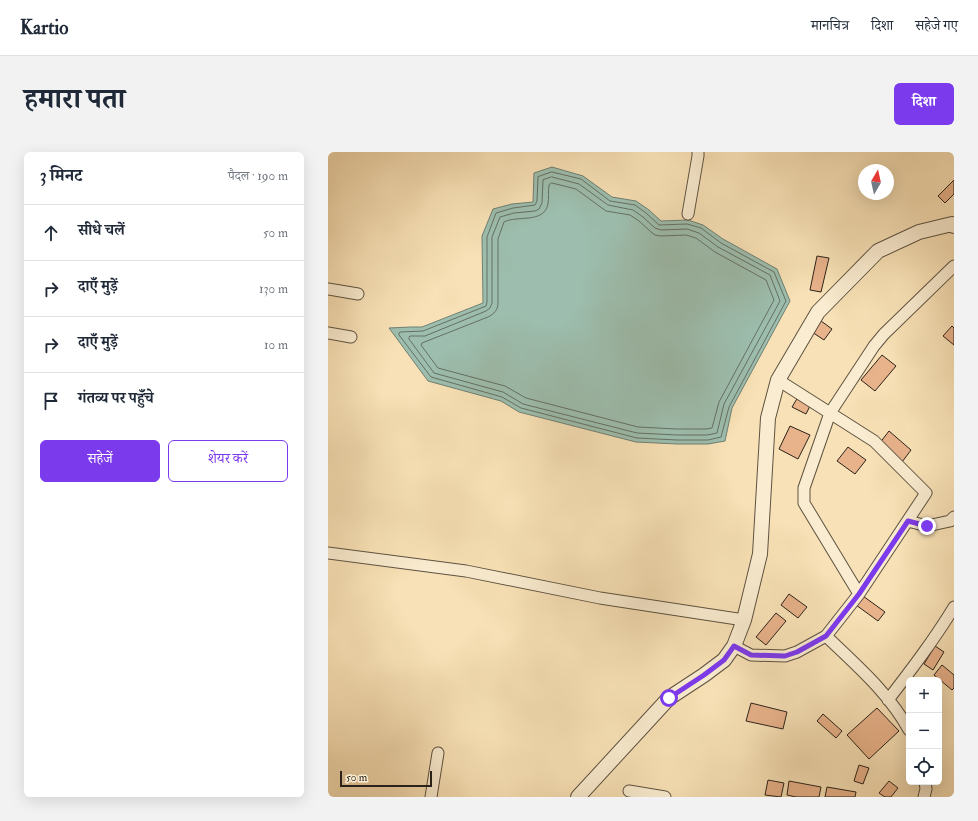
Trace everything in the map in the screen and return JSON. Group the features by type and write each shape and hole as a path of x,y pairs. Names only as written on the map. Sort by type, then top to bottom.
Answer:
{"street":[{"path":"688,214 698,152"},
{"path":"578,797 669,698 724,660 734,646 744,620 760,554 768,418 778,380 818,312 878,251 919,232 952,224 954,226"},
{"path":"859,594 804,503 804,488 830,413 874,346 884,334 954,266"},
{"path":"328,289 358,294"},
{"path":"328,334 351,337"},
{"path":"734,646 751,655 785,656 797,652 826,636 859,594 926,493 874,441 778,380"},
{"path":"908,521 927,526 950,521 954,517"},
{"path":"328,553 466,571 600,598 744,620"},
{"path":"888,700 924,653 954,607"},
{"path":"826,636 871,680 901,715 906,724"},
{"path":"431,797 438,753"},
{"path":"924,797 925,785"},
{"path":"630,790 665,797"}],"water":[{"path":"552,167 583,176 612,197 636,201 661,221 688,220 703,225 723,239 777,269 790,301 732,408 725,441 708,444 636,442 519,412 501,401 428,381 389,328 422,327 483,303 482,236 493,209 512,204 533,202 534,173"}],"building":[{"path":"954,180 954,194 945,203 938,196"},
{"path":"817,256 829,258 821,292 810,290"},
{"path":"817,318 832,329 824,340 809,330"},
{"path":"952,326 954,328 954,345 943,336"},
{"path":"882,355 896,366 875,391 861,380"},
{"path":"798,397 811,404 806,414 792,407"},
{"path":"790,426 810,435 798,459 779,449"},
{"path":"889,431 911,450 902,462 879,444"},
{"path":"848,447 866,460 855,474 837,461"},
{"path":"789,594 807,607 798,618 781,605"},
{"path":"863,596 885,612 878,621 856,605"},
{"path":"776,613 786,621 766,645 756,637"},
{"path":"935,646 944,652 933,670 924,664"},
{"path":"942,665 954,675 954,688 952,690 942,682 942,677 936,677 934,675"},
{"path":"751,703 787,712 783,729 746,721"},
{"path":"877,708 899,731 869,759 847,735"},
{"path":"823,714 842,731 836,738 817,721"},
{"path":"859,765 869,768 863,784 854,781"},
{"path":"768,780 784,783 781,797 765,795"},
{"path":"789,781 821,787 819,797 796,797 787,795"},
{"path":"889,781 898,788 891,797 885,797 879,793"},
{"path":"827,787 856,792 855,797 825,797"}],"route":[{"path":"669,698 724,660 734,646 751,655 785,656 797,652 826,636 859,594 908,521 927,526"}]}
